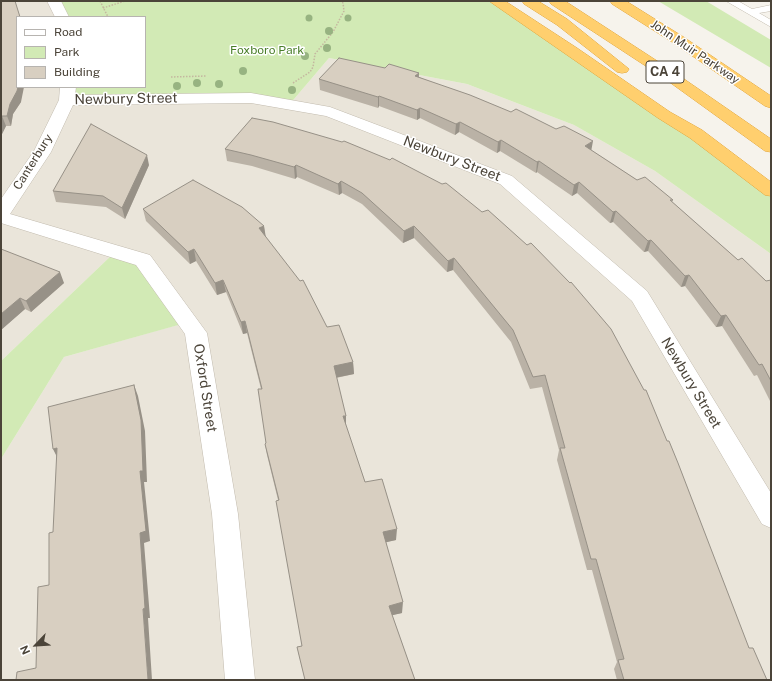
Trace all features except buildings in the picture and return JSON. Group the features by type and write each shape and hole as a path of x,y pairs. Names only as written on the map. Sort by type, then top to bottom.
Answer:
{"highway":[{"path":"496,1 572,51 664,115 696,134 771,192"},
{"path":"529,1 562,22 678,113 696,134"},
{"name":"CA 4","path":"556,1 666,73 771,147"},
{"name":"John Muir Parkway","path":"617,1 677,39 771,103"}],"street":[{"path":"54,1 62,16"},
{"name":"Canterbury","path":"1,213 42,152 67,94"},
{"name":"Newbury Street","path":"67,94 251,98 330,112 506,180 640,296 771,516"},
{"name":"Oxford Street","path":"1,217 143,260 196,333 225,514 240,680"}],"lane":[{"path":"731,1 771,24"},
{"path":"750,12 771,8"}],"path":[{"path":"100,1 107,16"},
{"path":"103,8 125,1"},
{"path":"291,84 310,72 313,67 315,54 333,32 344,11 343,3 340,1"},
{"path":"167,77 185,75 210,76"}],"shaded area":[{"path":"1,1 54,1 62,16 16,16 16,88 80,88 289,105 329,58 467,84 574,125 655,171 771,254 771,680 1,680 1,459 64,357 188,322 115,252 1,361"}],"green space":[{"name":"Foxboro Park","path":"54,1 496,1 771,191 771,254 655,171 574,125 467,84 329,58 289,105 251,98 67,100 68,88 146,88 146,16 62,16"},
{"path":"658,1 706,1 771,40 771,68"},
{"path":"115,252 143,260 189,322 64,357 1,459 1,361"}]}
